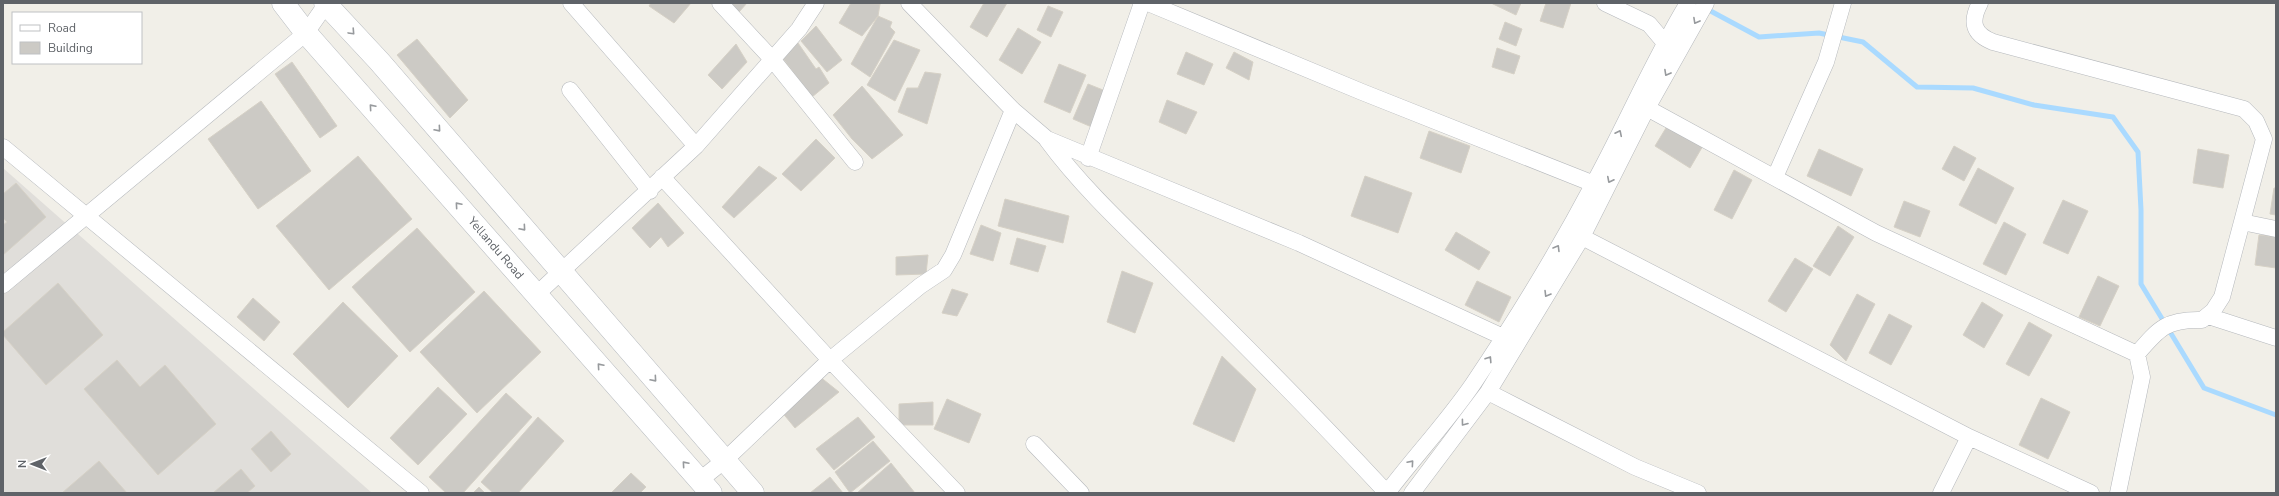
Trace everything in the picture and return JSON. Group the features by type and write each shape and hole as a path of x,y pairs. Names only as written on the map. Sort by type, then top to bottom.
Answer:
{"main road":[{"name":"Yellandu Road","path":"283,3 306,33 537,294 705,487"},
{"path":"326,3 379,61 753,493"}],"street":[{"path":"3,285 85,215 306,33 326,3"},
{"path":"571,3 696,146"},
{"path":"720,3 772,59 855,162"},
{"path":"537,294 562,273 696,146 799,29 816,3"},
{"path":"909,3 1013,110 1047,139 1088,158 1299,243 1503,337"},
{"path":"1088,158 1142,3"},
{"path":"1148,3 1362,92 1594,184"},
{"path":"1605,3 1649,24 1668,37"},
{"path":"1047,139 1061,160 1107,209 1315,416 1387,493 1442,427 1503,337 1594,184 1668,37 1688,3"},
{"path":"1412,493 1488,392 1582,237 1647,108 1706,3"},
{"path":"1775,177 1826,62 1843,3"},
{"path":"1980,3 1974,14 1977,30 1981,37 1993,42 2244,108 2256,121 2264,139 2222,297 2208,316 2202,320 2182,320 2156,330 2137,354"},
{"path":"570,90 650,191"},
{"path":"1647,108 1876,233 2137,354"},
{"path":"705,487 725,460 830,360 920,286 944,270 953,255 1013,110"},
{"path":"3,147 421,493"},
{"path":"662,177 830,360 957,493"},
{"path":"2242,222 2276,229"},
{"path":"1582,237 1969,437 2091,493"},
{"path":"2208,316 2276,338"},
{"path":"2118,493 2142,377 2137,354"},
{"path":"1488,392 1635,467 1698,493"},
{"path":"1941,493 1969,437"},
{"path":"1034,444 1081,493"}],"shaded area":[{"path":"3,168 372,493 3,493"}],"building":[{"path":"651,3 691,3 674,23 649,6"},
{"path":"725,3 747,3 739,12"},
{"path":"851,3 880,4 878,16 862,36 839,23"},
{"path":"984,3 1007,3 987,37 970,27"},
{"path":"1491,3 1521,3 1516,15"},
{"path":"1546,3 1571,3 1563,28 1540,21"},
{"path":"1048,6 1063,12 1051,37 1037,30"},
{"path":"878,16 892,22 890,27 895,32 870,77 851,64"},
{"path":"1505,22 1522,29 1516,46 1499,39"},
{"path":"816,26 842,60 827,72 801,41"},
{"path":"1018,28 1041,42 1022,74 999,60"},
{"path":"417,39 468,100 450,118 397,55"},
{"path":"894,40 920,50 895,101 867,85"},
{"path":"798,43 816,69 819,67 829,83 812,97 781,56"},
{"path":"736,44 747,62 722,89 708,75"},
{"path":"1497,48 1520,56 1514,74 1492,67"},
{"path":"1186,52 1213,64 1204,85 1177,74"},
{"path":"1234,52 1253,62 1249,80 1226,68"},
{"path":"292,62 337,126 320,138 275,74"},
{"path":"1059,64 1086,75 1070,113 1044,102"},
{"path":"925,72 941,74 927,124 898,112 907,88 918,88"},
{"path":"1088,84 1108,92 1094,128 1073,119"},
{"path":"862,86 903,135 872,159 852,139 833,115"},
{"path":"1167,100 1197,112 1186,134 1159,122"},
{"path":"261,101 311,171 258,209 208,139"},
{"path":"1669,123 1704,144 1690,168 1655,146"},
{"path":"1429,131 1470,146 1461,173 1420,158"},
{"path":"816,139 835,158 801,191 782,174"},
{"path":"1954,146 1976,158 1964,181 1942,169"},
{"path":"1819,149 1863,169 1851,196 1807,176"},
{"path":"2198,149 2229,155 2223,188 2193,183"},
{"path":"358,156 412,219 329,290 276,226"},
{"path":"759,166 777,178 734,218 722,207"},
{"path":"1978,168 2014,188 1996,224 1959,205"},
{"path":"1734,170 1752,180 1732,219 1714,210"},
{"path":"1365,176 1412,193 1398,233 1351,216"},
{"path":"16,183 46,217 3,255 3,225 7,222 3,218 3,194"},
{"path":"2274,188 2276,188 2276,215 2270,214"},
{"path":"1005,199 1069,216 1063,243 998,226"},
{"path":"2063,200 2088,211 2068,254 2043,243"},
{"path":"1904,201 1930,211 1920,237 1894,227"},
{"path":"658,203 684,233 668,247 661,237 650,248 632,228"},
{"path":"2004,222 2026,234 2006,275 1983,264"},
{"path":"981,225 1001,233 993,261 970,254"},
{"path":"1838,226 1854,237 1830,276 1813,266"},
{"path":"417,228 475,292 410,352 352,287"},
{"path":"1456,232 1490,252 1479,270 1445,250"},
{"path":"2259,235 2276,237 2276,268 2255,265"},
{"path":"1017,238 1046,246 1038,272 1010,264"},
{"path":"928,255 926,274 896,275 896,257"},
{"path":"1795,258 1813,269 1786,312 1768,301"},
{"path":"1122,271 1153,283 1135,333 1107,322"},
{"path":"2098,276 2119,286 2100,326 2079,317"},
{"path":"1477,281 1511,297 1499,322 1465,305"},
{"path":"58,283 103,335 46,385 3,335 3,332"},
{"path":"952,289 968,294 957,316 942,313"},
{"path":"484,291 541,352 477,413 420,352"},
{"path":"1857,294 1875,304 1846,361 1830,345"},
{"path":"253,298 280,322 264,341 237,317"},
{"path":"343,302 398,356 348,408 293,354"},
{"path":"1982,302 2003,315 1984,348 1963,335"},
{"path":"1889,314 1912,326 1891,365 1869,353"},
{"path":"2029,322 2052,335 2029,376 2006,364"},
{"path":"1222,356 1256,389 1234,442 1193,424"},
{"path":"117,360 140,387 165,365 216,424 158,475 84,389"},
{"path":"819,376 839,392 795,428 781,411"},
{"path":"438,387 467,414 418,465 390,438"},
{"path":"506,393 532,417 463,493 446,493 429,477"},
{"path":"2041,398 2070,412 2048,459 2019,445"},
{"path":"947,399 981,414 969,443 934,429"},
{"path":"933,402 933,425 899,425 899,404"},
{"path":"538,417 564,441 518,493 493,493 481,482"},
{"path":"858,417 875,437 834,470 816,449"},
{"path":"271,431 291,454 271,472 251,449"},
{"path":"873,441 890,461 850,493 835,472"},
{"path":"99,461 127,493 62,493"},
{"path":"891,463 915,493 857,493"},
{"path":"241,469 255,486 247,493 213,493"},
{"path":"631,473 646,487 640,493 611,493"},
{"path":"830,477 843,493 810,493"},
{"path":"479,487 485,493 473,493"}],"waterway":[{"path":"1705,8 1759,37 1819,33 1863,42 1917,87 1973,88 2034,105 2113,117 2138,152 2141,210 2141,284 2204,388 2276,415"}]}
